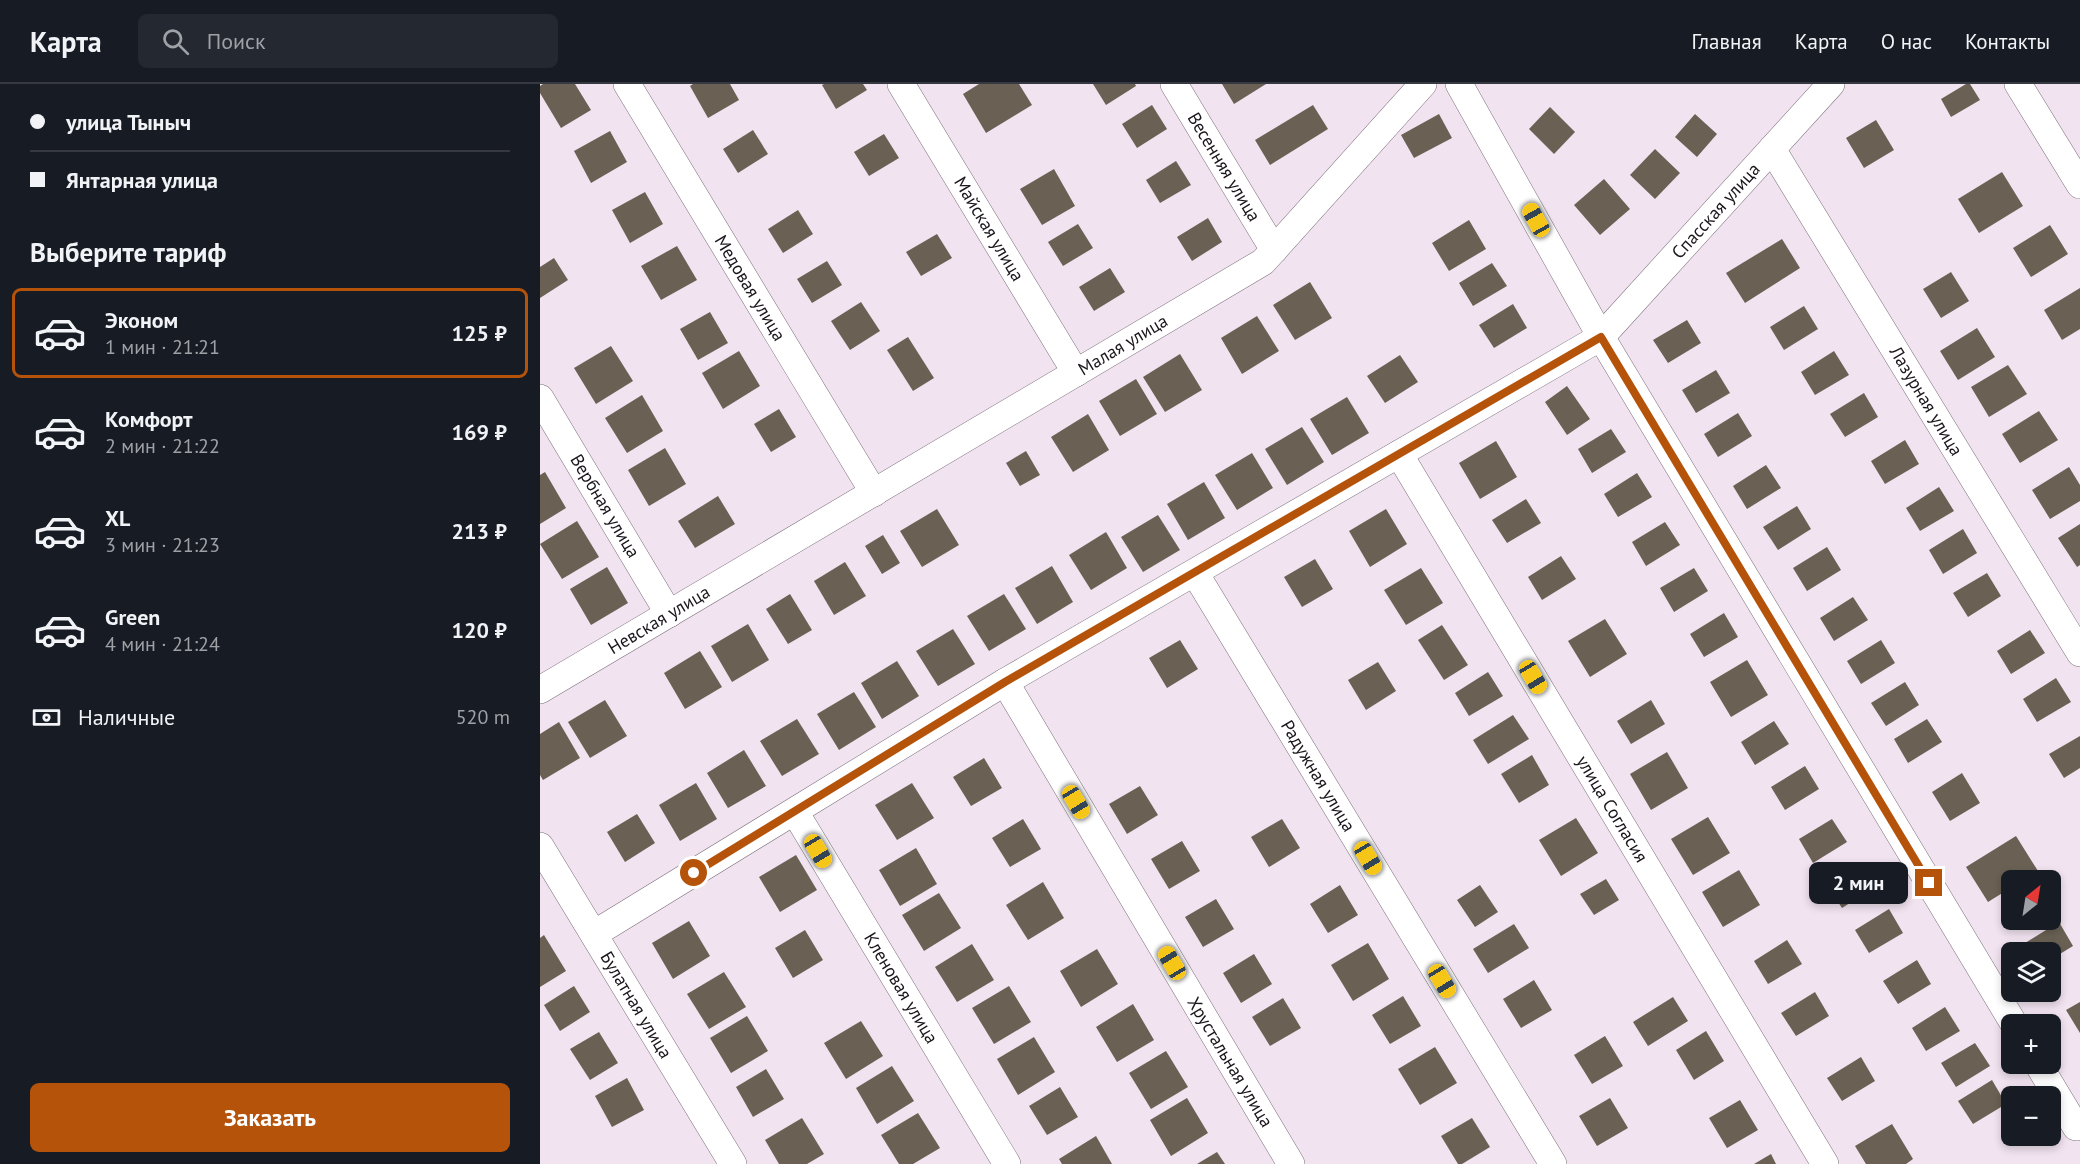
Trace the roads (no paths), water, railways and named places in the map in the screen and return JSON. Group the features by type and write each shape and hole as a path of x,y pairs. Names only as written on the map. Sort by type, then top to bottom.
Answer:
{"street":[{"name":"Медовая улица","path":"627,84 874,493"},
{"name":"Майская улица","path":"901,84 1076,373"},
{"name":"Весенняя улица","path":"1174,84 1274,250"},
{"name":"Малая улица","path":"777,550 1263,262 1423,84"},
{"path":"1459,84 1601,337 2008,1014"},
{"name":"Спасская улица","path":"1601,337 1831,84"},
{"path":"2018,84 2080,185"},
{"name":"Лазурная улица","path":"1773,148 2080,653"},
{"path":"594,934 1005,682 1601,337"},
{"name":"Вербная улица","path":"540,398 669,614"},
{"name":"улица Согласия","path":"1399,454 1825,1164"},
{"name":"Невская улица","path":"540,690 777,550"},
{"name":"Радужная улица","path":"1195,573 1553,1164"},
{"name":"Хрустальная улица","path":"1005,682 1291,1164"},
{"name":"Кленовая улица","path":"795,812 1007,1164"},
{"name":"Булатная улица","path":"540,846 733,1164"},
{"path":"2045,1074 2078,1124"}]}
